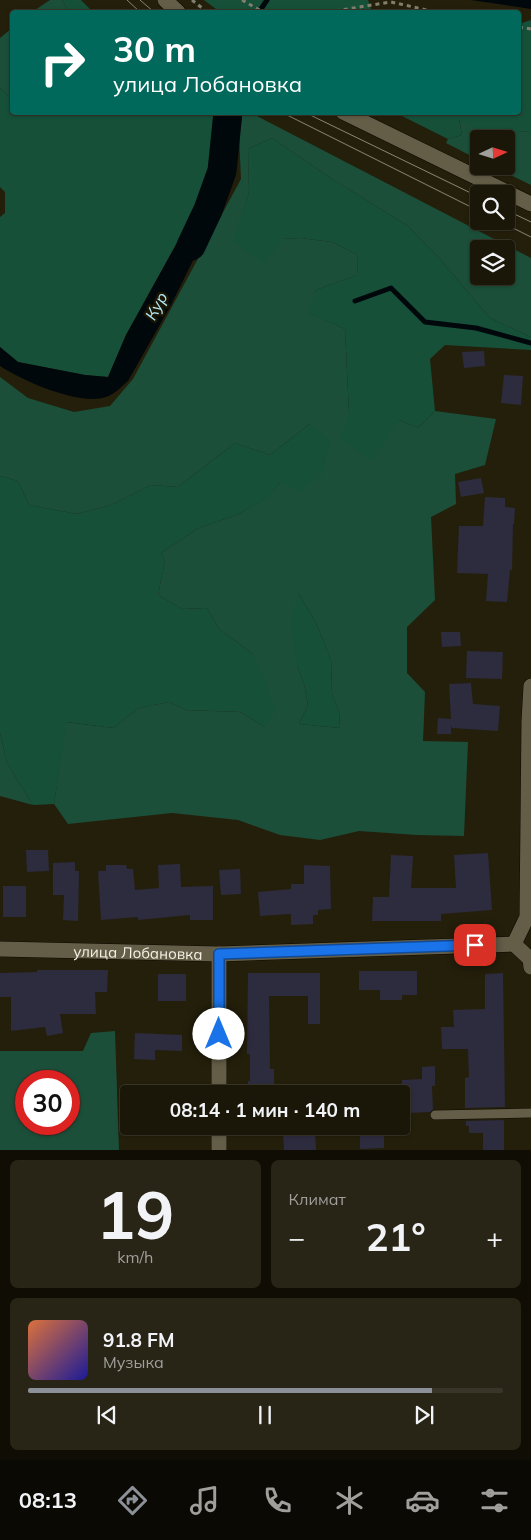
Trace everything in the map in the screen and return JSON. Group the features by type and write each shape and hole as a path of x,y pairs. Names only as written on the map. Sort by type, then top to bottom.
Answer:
{"street":[{"path":"349,115 531,204"},
{"path":"531,686 527,917 514,944 530,959 531,967"},
{"name":"улица Лобановка","path":"0,949 219,954 514,944"},
{"path":"219,954 219,1085"},
{"path":"219,1135 219,1150"}],"lane":[{"path":"435,1115 531,1113"}],"path":[{"path":"192,0 204,10"},
{"path":"242,0 260,10"},
{"path":"341,10 391,2 427,10"}],"green space":[{"path":"50,0 62,0 68,10 35,10"},
{"path":"62,0 81,0 91,10 68,10"},
{"path":"204,0 368,0 371,10 217,10"},
{"path":"531,20 531,131 481,130 459,120 462,135 448,139 400,115 521,115 521,23"},
{"path":"10,30 10,97 0,88 0,38"},
{"path":"0,88 10,97 10,115 217,115 212,171 199,203 126,335 108,377 85,375 18,362 0,347 0,217 5,213 5,192 0,187"},
{"path":"238,115 255,115 470,226 470,230 477,230 496,240 470,240 470,285 515,285 515,250 531,258 531,337 490,318 439,258 408,226 332,179 272,138 248,149 249,192 234,241 300,238 332,242 358,255 357,275 316,290 309,313 345,329 349,413 399,420 418,428 435,411 496,419 485,465 455,474 456,504 431,517 435,600 407,627 407,673 425,692 423,741 468,742 464,836 359,831 320,840 280,835 238,820 172,813 68,824 54,804 66,722 113,728 139,708 169,702 186,710 240,712 265,727 253,654 219,629 207,608 182,609 158,595 165,561 161,553 199,528 239,514 266,498 280,483 311,423 270,455 235,443 178,487 151,485 111,505 77,514 29,505 18,481 0,476 0,377 28,398 74,412 110,406 133,379 241,179","holes":["299,594 316,623 331,660 332,694 339,711 340,728 299,724 308,705 304,684 297,666"]},
{"path":"459,119 482,130 470,130 470,155 446,143 448,139 462,135"},
{"path":"531,131 531,185 510,175 515,175 515,132"},
{"path":"272,138 332,179 408,226 439,258 490,318 531,337 531,350 445,345 430,359 435,411 418,428 399,420 372,460 340,439 349,413 345,329 308,313 316,290 357,275 358,255 332,242 300,238 282,239 264,264 233,241 249,192 248,149"},
{"path":"311,423 330,441 323,473 300,491 280,483 267,498 239,514 199,528 161,553 165,561 158,595 182,609 207,608 219,629 253,654 276,710 265,727 240,712 186,710 169,702 139,708 113,728 67,722 54,804 33,805 7,763 0,733 0,476 18,481 29,505 77,514 111,505 151,485 178,487 235,443 270,455"},
{"path":"299,594 316,623 331,660 332,694 339,711 340,728 299,724 308,705 304,684 297,666 290,620"},
{"path":"0,733 7,763 33,805 0,796"},
{"path":"115,1031 119,1150 0,1150 0,1051 83,1051 91,1033"}],"water":[{"path":"471,0 531,0 531,9"},
{"path":"199,203 215,216 171,305 128,381 118,390 106,397 95,399 81,398 52,391 0,366 0,347 18,362 85,375 108,377 126,335"}],"building":[{"path":"484,351 485,366 464,368 462,352"},
{"path":"504,375 523,376 521,405 501,403"},
{"path":"481,478 484,493 461,497 458,482"},
{"path":"485,497 505,498 505,507 515,508 512,570 510,570 507,602 486,601 488,574 457,573 459,526 483,526"},
{"path":"441,632 460,632 461,646 442,647"},
{"path":"467,651 503,652 502,679 466,678"},
{"path":"471,683 473,704 500,706 498,731 452,728 451,725 451,734 437,734 438,718 451,719 449,684"},
{"path":"26,850 48,850 49,871 27,872"},
{"path":"488,853 492,910 441,914 441,921 372,921 373,897 389,897 391,855 413,856 411,888 456,888 454,855"},
{"path":"75,862 75,871 79,871 78,921 63,920 64,895 53,895 53,863"},
{"path":"180,864 181,887 213,886 213,920 190,920 190,915 138,920 138,917 101,920 98,871 106,871 106,865 126,865 127,869 133,869 135,890 159,888 158,865"},
{"path":"304,865 330,866 331,909 318,910 318,915 313,915 313,924 291,925 291,914 260,916 258,892 291,889 291,884 304,884"},
{"path":"240,869 241,894 221,895 219,870"},
{"path":"3,886 26,886 26,917 3,917"},
{"path":"37,970 108,970 107,992 95,992 96,1014 60,1014 63,1033 47,1036 45,1027 11,1031 11,997 0,997 0,973 37,972"},
{"path":"359,971 417,971 417,995 402,995 402,1000 380,1000 380,990 359,990"},
{"path":"248,973 320,973 320,1024 308,1024 308,996 269,996 270,1069 274,1069 274,1085 248,1085 248,1081 250,1081 250,1054 247,1054"},
{"path":"503,973 505,1107 465,1108 465,1078 469,1077 468,1049 442,1049 441,1027 454,1027 453,1010 485,1009 485,974"},
{"path":"158,974 186,974 186,1001 158,1001"},
{"path":"135,1033 182,1035 182,1051 155,1050 155,1060 134,1059"},
{"path":"435,1066 435,1086 432,1086 433,1109 430,1112 410,1113 410,1085 402,1085 402,1080 422,1079 422,1067"},
{"path":"504,1120 504,1150 483,1150 483,1133 469,1133 469,1126 466,1126 466,1121"},
{"path":"283,1135 315,1135 316,1150 284,1150"},
{"path":"360,1135 384,1135 384,1148 360,1149"}],"waterway":[{"name":"Кур","path":"260,10 267,0"},
{"name":"Кур","path":"191,246 208,210 222,171 228,115"},
{"path":"355,301 391,288 425,322 476,328 531,343"}],"tram line":[{"path":"127,0 138,10"},
{"path":"140,0 152,10"},
{"path":"287,115 470,206"},
{"path":"310,115 470,193"},
{"path":"515,214 531,222"},
{"path":"515,229 531,237"}],"route":[{"path":"219,1034 219,954 475,945"}]}
